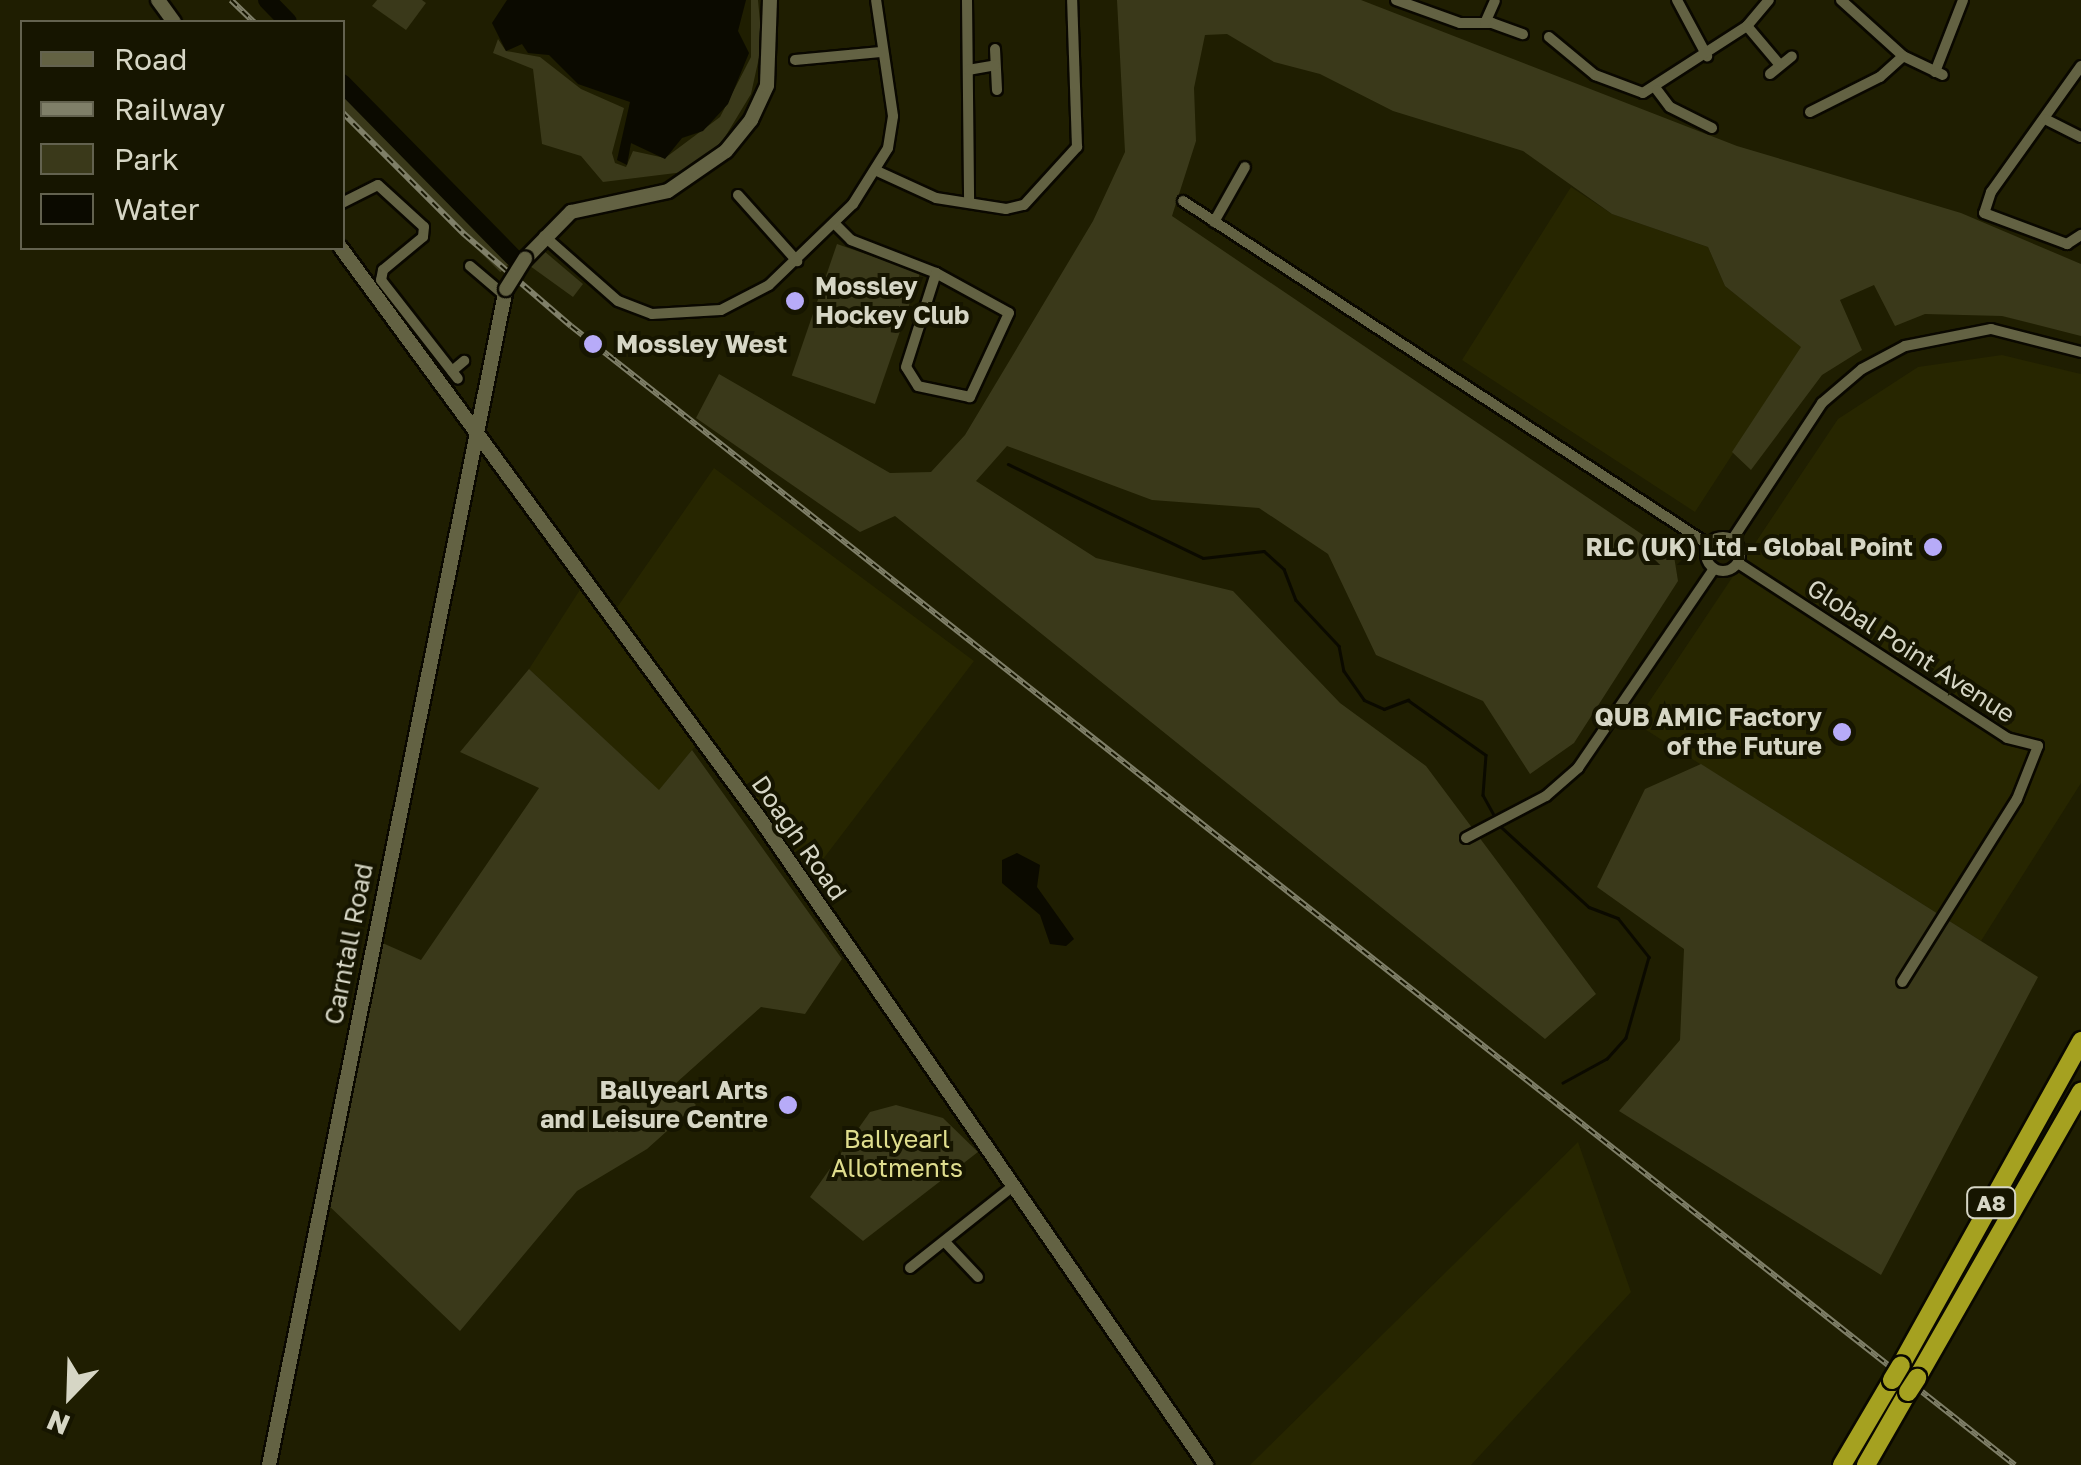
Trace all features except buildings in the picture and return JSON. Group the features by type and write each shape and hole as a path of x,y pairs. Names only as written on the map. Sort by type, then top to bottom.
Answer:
{"highway":[{"name":"A8","path":"1842,1465 2081,1041"},
{"name":"A8","path":"1866,1465 2081,1092"}],"street":[{"path":"470,266 504,292 544,236 582,207 668,191 726,152 751,120 767,85 770,0"},
{"path":"544,236 618,301 667,317 721,310 797,261 835,224 877,171 894,130 876,0"},
{"path":"967,0 969,201"},
{"path":"877,171 908,190 1006,208 1024,204 1077,147 1072,0"},
{"path":"1396,0 1460,24 1485,23 1523,34"},
{"path":"1485,23 1495,0"},
{"path":"1677,0 1707,56"},
{"path":"1549,38 1620,88 1656,90 1747,26 1769,0"},
{"path":"1841,0 1903,56 1939,74 1963,0"},
{"path":"1747,26 1780,65"},
{"path":"996,49 997,90"},
{"path":"795,60 881,52"},
{"path":"1770,74 1792,56"},
{"path":"1810,112 1880,77 1903,56"},
{"path":"968,70 995,65"},
{"path":"2081,66 1991,192 1984,213 2067,244 2081,235"},
{"path":"1656,90 1670,107 1712,128"},
{"path":"2045,119 2081,136"},
{"path":"1214,222 1245,167"},
{"path":"345,201 378,186 424,226 423,237 383,270 380,280 455,375 464,360"},
{"path":"738,195 797,261"},
{"path":"1183,201 1710,545 1732,540 1822,403 1868,366 1905,346 1991,330 2081,352"},
{"path":"835,224 851,240 936,273 1009,313 970,396 918,386 906,367 936,273"},
{"name":"Doagh Road","path":"341,250 748,802 1206,1465"},
{"name":"Carntall Road","path":"269,1465 504,292"},
{"path":"1710,545 1707,558 1714,568 1730,570 1738,563 1732,540"},
{"name":"Global Point Avenue","path":"1738,563 2007,738 2038,746 2017,799 1902,982"},
{"path":"1466,838 1546,796 1578,768 1714,568"},
{"path":"910,1268 1013,1186"},
{"path":"945,1242 978,1276"}],"shaded area":[{"path":"1571,187 1612,214 1708,247 1725,286 1802,347 1695,512 1462,360"},
{"path":"2002,355 2081,374 2081,783 1981,941 1635,723 1838,419 1918,367"},
{"path":"714,468 974,661 811,875 701,739 659,791 529,669 583,585 616,609"},
{"path":"1578,1142 1631,1292 1471,1465 1250,1465"}],"green space":[{"path":"377,0 426,3 406,30 372,6"},
{"path":"751,0 758,0 762,44 751,94 722,142 684,172 603,182 581,156 542,144 533,69 493,53 498,39 506,51 540,57 581,89 624,108 612,153 615,163 626,167 633,151 665,158 720,117 751,57"},
{"path":"1117,0 1361,0 1737,146 1961,213 2081,264 2081,336 2002,316 1925,314 1895,326 1874,285 1840,300 1862,350 1822,375 1751,470 1732,452 1801,347 1725,286 1708,247 1612,214 1523,151 1393,111 1320,74 1274,62 1227,34 1205,35 1194,88 1196,141 1172,216 1674,556 1678,581 1574,743 1530,774 1483,701 1376,655 1328,554 1259,508 1152,500 1007,446 976,481 1096,558 1233,591 1340,703 1426,766 1596,994 1545,1039 895,516 860,532 696,418 719,374 890,473 931,472 965,435 1093,221 1125,152"},
{"path":"345,83 517,255 500,272 345,117"},
{"path":"837,244 920,273 875,404 792,375"},
{"path":"544,251 583,284 573,297 530,266"},
{"path":"529,669 659,790 692,750 842,959 805,1014 761,1007 675,1084 696,1105 647,1149 577,1191 460,1331 327,1204 378,941 421,960 539,788 460,752"},
{"path":"1701,764 2038,977 1881,1275 1619,1111 1680,1040 1684,949 1597,887 1645,789"},
{"name":"Ballyearl Allotments","path":"896,1105 943,1118 978,1152 863,1241 810,1197 870,1112"}],"water":[{"path":"507,0 746,0 738,31 749,53 728,104 703,131 682,138 665,159 631,143 627,165 617,160 630,102 578,84 549,55 528,53 522,44 506,51 492,23"},
{"path":"1017,853 1040,865 1037,887 1074,939 1066,946 1050,944 1040,915 1002,883 1002,860"}],"waterway":[{"path":"267,0 286,20"},
{"path":"345,86 514,258"},
{"path":"1008,464 1203,558 1264,551 1284,569 1296,600 1339,646 1344,671 1364,700 1384,709 1408,700 1486,755 1483,795 1495,817"},
{"path":"1498,824 1589,907 1618,918 1649,957 1626,1038 1607,1059 1563,1083"}],"railway":[{"path":"231,0 252,20"},
{"path":"345,115 464,234 571,326 2015,1465"}],"place":[{"name":"Mossley Hockey Club","path":"795,301"},
{"name":"Mossley West","path":"593,344"},
{"name":"RLC (UK) Ltd - Global Point","path":"1933,547"},
{"name":"QUB AMIC Factory of the Future","path":"1842,732"},
{"name":"Ballyearl Arts and Leisure Centre","path":"788,1105"}]}
